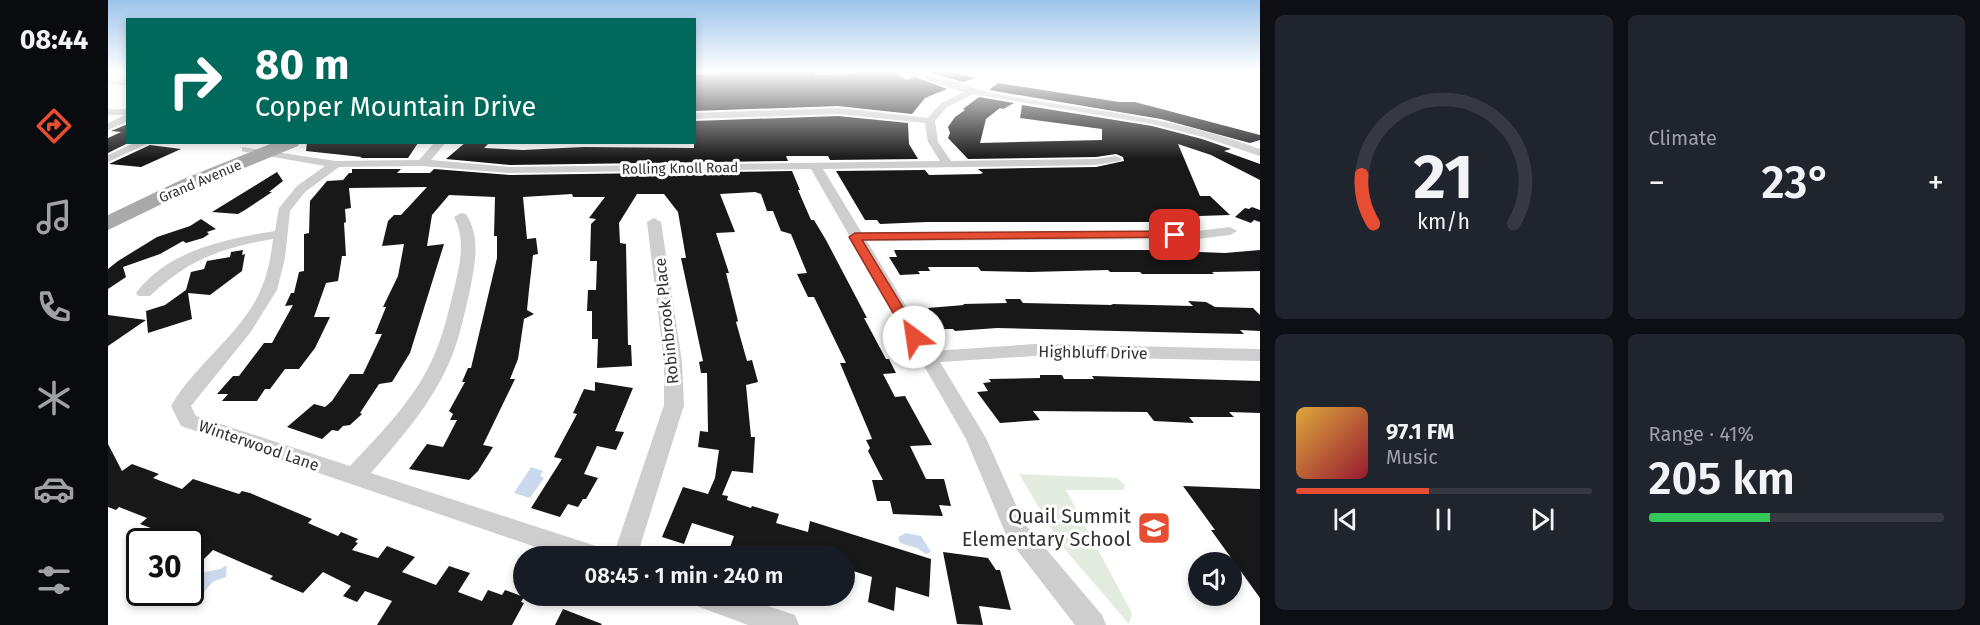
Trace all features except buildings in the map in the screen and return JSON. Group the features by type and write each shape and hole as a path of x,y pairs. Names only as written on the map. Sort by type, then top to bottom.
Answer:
{"main road":[{"name":"Grand Avenue","path":"108,207 159,183 259,148 281,144"},
{"name":"Grand Avenue","path":"108,223 259,148"}],"street":[{"path":"948,164 933,142 930,121 944,105 954,100"},
{"path":"1018,100 1114,114 1182,127 1227,140 1260,153"},
{"path":"696,116 838,111 930,121"},
{"path":"108,112 126,112"},
{"path":"108,127 126,118"},
{"path":"108,159 142,144"},
{"path":"422,163 439,144"},
{"name":"Rolling Knoll Road","path":"259,148 336,164 422,163 510,170 1096,162 1116,159"},
{"name":"Winterwood Lane","path":"336,164 301,189 284,211 278,258 269,290 244,329 181,406 188,421 563,546"},
{"path":"815,166 976,438 1015,530 1092,625"},
{"path":"354,477 408,416 438,367 456,315 470,255 469,230 461,217"},
{"name":"Robinbrook Place","path":"628,546 674,405 673,362 654,222"},
{"path":"855,237 1197,235 1230,231"},
{"path":"144,293 179,262 204,250 235,241 280,234"},
{"name":"Highbluff Drive","path":"926,357 1035,350 1260,355"},
{"path":"731,606 785,625"}],"green space":[{"path":"1019,474 1117,478 1125,485 1124,490 1066,490 1132,613 1129,624 1061,545"}],"water":[{"path":"531,467 543,471 540,476 544,478 530,498 514,493"},
{"path":"906,533 921,536 931,552 926,554 917,548 900,543 898,537"},
{"path":"227,565 226,577 213,582 204,592 204,573"}],"place":[{"name":"Quail Summit Elementary School","path":"1154,528"}],"route":[{"path":"914,337 855,237 1175,235"}]}
